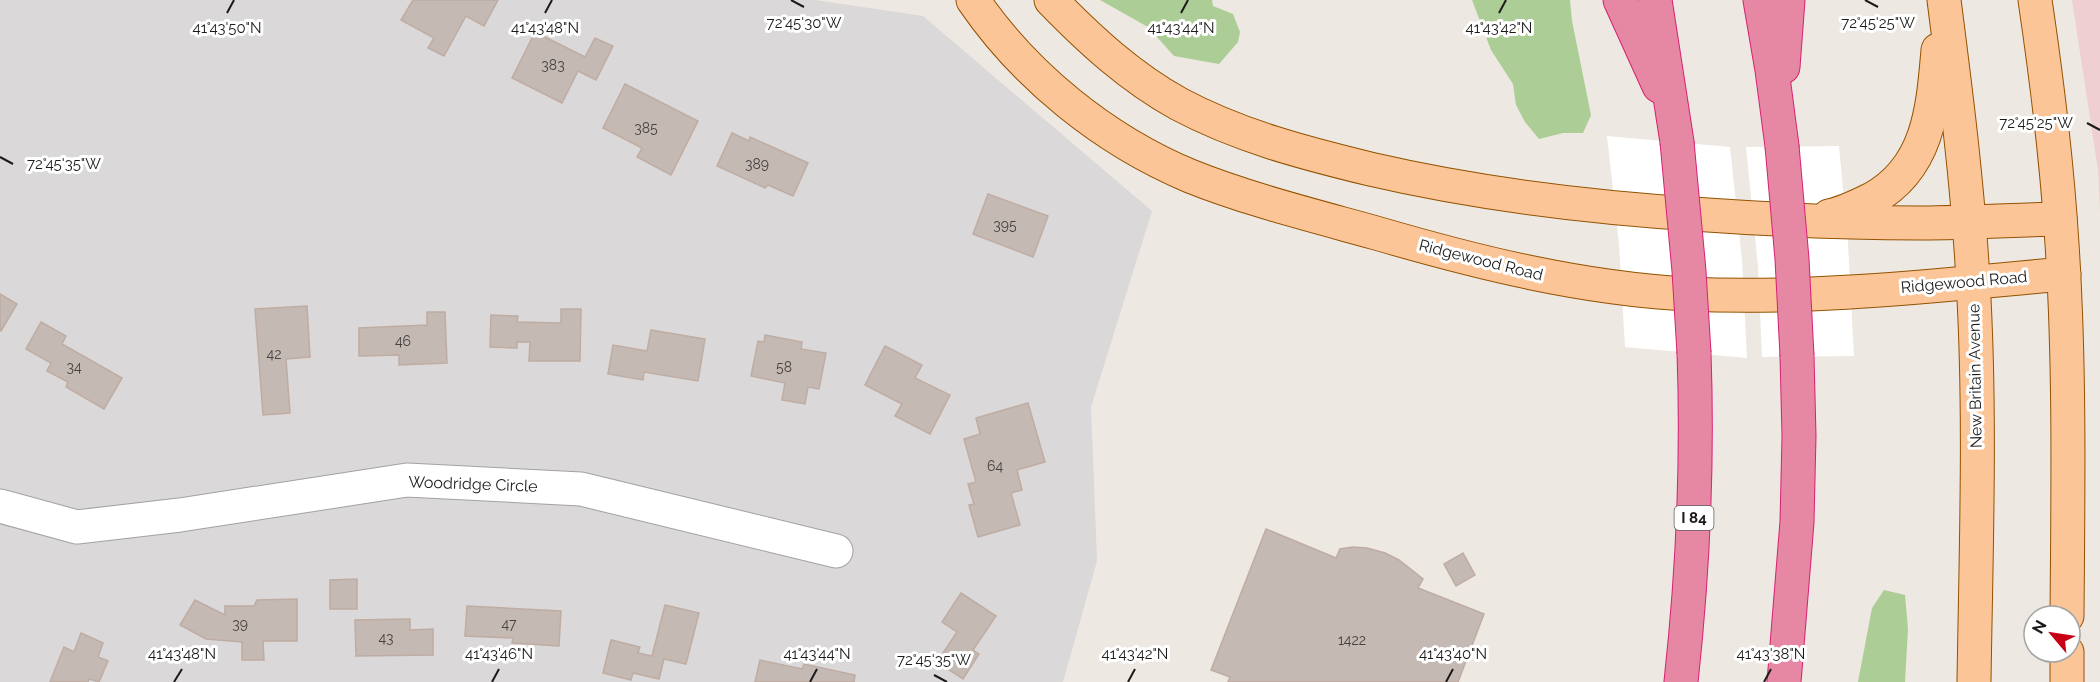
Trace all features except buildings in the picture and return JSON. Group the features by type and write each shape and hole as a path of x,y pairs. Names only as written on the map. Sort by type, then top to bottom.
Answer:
{"highway":[{"path":"1620,0 1675,128"},
{"name":"I 84","path":"1655,0 1675,128 1688,260 1694,353 1695,496 1688,613 1681,682"},
{"path":"1760,0 1782,146 1792,259 1797,356 1799,436 1797,522 1784,682"},
{"path":"1777,105 1784,66 1788,0"}],"main road":[{"name":"Ridgewood Road","path":"973,0 1014,52 1059,94 1095,122 1151,156 1209,183 1422,246 1515,270 1575,282 1688,294 1798,294 2064,274"},
{"path":"1051,0 1109,56 1156,91 1210,120 1280,145 1386,172 1494,194 1637,210 1874,223 2060,219"},
{"name":"New Britain Avenue","path":"1943,0 1969,221 1973,282 1977,463 1974,682"},
{"path":"1802,220 1837,214 1882,194 1901,178 1914,160 1924,138 1931,108 1943,0"},
{"path":"2035,0 2051,118 2064,274 2067,604"},
{"path":"2067,664 2067,682"}],"street":[{"name":"Woodridge Circle","path":"0,506 78,527 180,515 407,480 581,489 836,551"}],"shaded area":[{"path":"0,0 815,0 923,16 1152,211 1091,407 1097,561 1063,682 0,682"},
{"path":"2072,0 2100,0 2100,211 2098,170"}],"green space":[{"path":"1100,0 1212,0 1213,6 1233,14 1240,32 1238,42 1219,64 1174,56 1148,27"},
{"path":"1472,0 1570,0 1572,21 1591,115 1583,133 1563,133 1539,139 1525,122 1516,105 1513,84 1491,50"},
{"path":"1884,590 1905,595 1908,629 1905,682 1858,682 1872,608"}],"pier":[{"path":"1607,136 1730,147 1742,260 1747,358 1625,347 1619,244"},
{"path":"1839,146 1848,243 1854,356 1762,357 1758,267 1746,147"}]}
